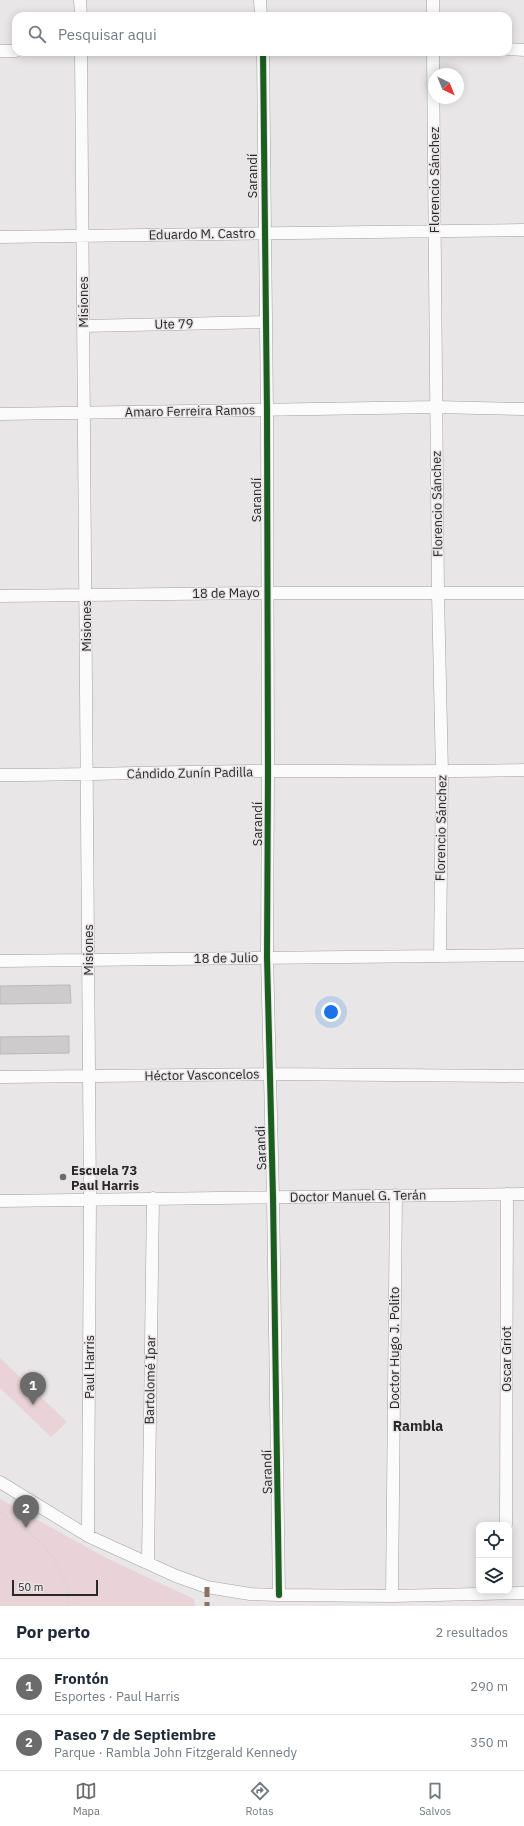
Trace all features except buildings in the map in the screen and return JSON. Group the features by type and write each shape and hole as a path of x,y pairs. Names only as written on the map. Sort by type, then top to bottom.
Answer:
{"street":[{"path":"80,0 81,12"},
{"path":"260,0 261,12"},
{"path":"433,0 433,12"},
{"path":"512,50 524,50"},
{"path":"0,51 12,51"},
{"name":"Misiones","path":"82,56 90,1199"},
{"name":"Sarandí","path":"263,56 267,410 267,957 273,1197 279,1595"},
{"name":"Florencio Sánchez","path":"433,56 438,594 442,772 440,955"},
{"name":"Eduardo M. Castro","path":"0,237 524,230"},
{"name":"Ute 79","path":"83,326 265,322"},
{"name":"Amaro Ferreira Ramos","path":"0,414 436,407 524,409"},
{"name":"18 de Mayo","path":"0,596 267,593 524,593"},
{"name":"Cándido Zunín Padilla","path":"0,775 87,775 268,771 442,772 524,770"},
{"name":"18 de Julio","path":"0,961 524,955"},
{"name":"Héctor Vasconcelos","path":"0,1077 270,1074 524,1076"},
{"name":"Oscar Griot","path":"506,1522 507,1194"},
{"name":"Doctor Manuel G. Terán","path":"0,1200 524,1194"},
{"name":"Doctor Hugo J. Polito","path":"392,1596 396,1195"},
{"name":"Bartolomé Ipar","path":"148,1562 153,1198"},
{"name":"Paul Harris","path":"88,1536 90,1199"},
{"path":"0,1482 88,1536 176,1576 207,1587 250,1594 279,1595 392,1596 476,1593"},
{"path":"512,1592 524,1593"}],"path":[{"path":"0,1513 26,1529 43,1545 55,1561 68,1590 78,1606"},
{"path":"67,1606 68,1590"}],"shaded area":[{"path":"0,1358 67,1422 51,1437 0,1388"},
{"path":"0,1499 106,1558 194,1599 195,1606 0,1606"}],"marked path":[{"path":"207,1587 207,1606"}],"cycle path":[{"path":"263,56 267,410 267,957 273,1197 279,1595"}],"place":[{"name":"Escuela 73 Paul Harris","path":"63,1177"},
{"name":"Frontón","path":"33,1405"},
{"name":"Paseo 7 de Septiembre","path":"26,1528"}],"district":[{"name":"Rambla","path":"418,1426"}]}
